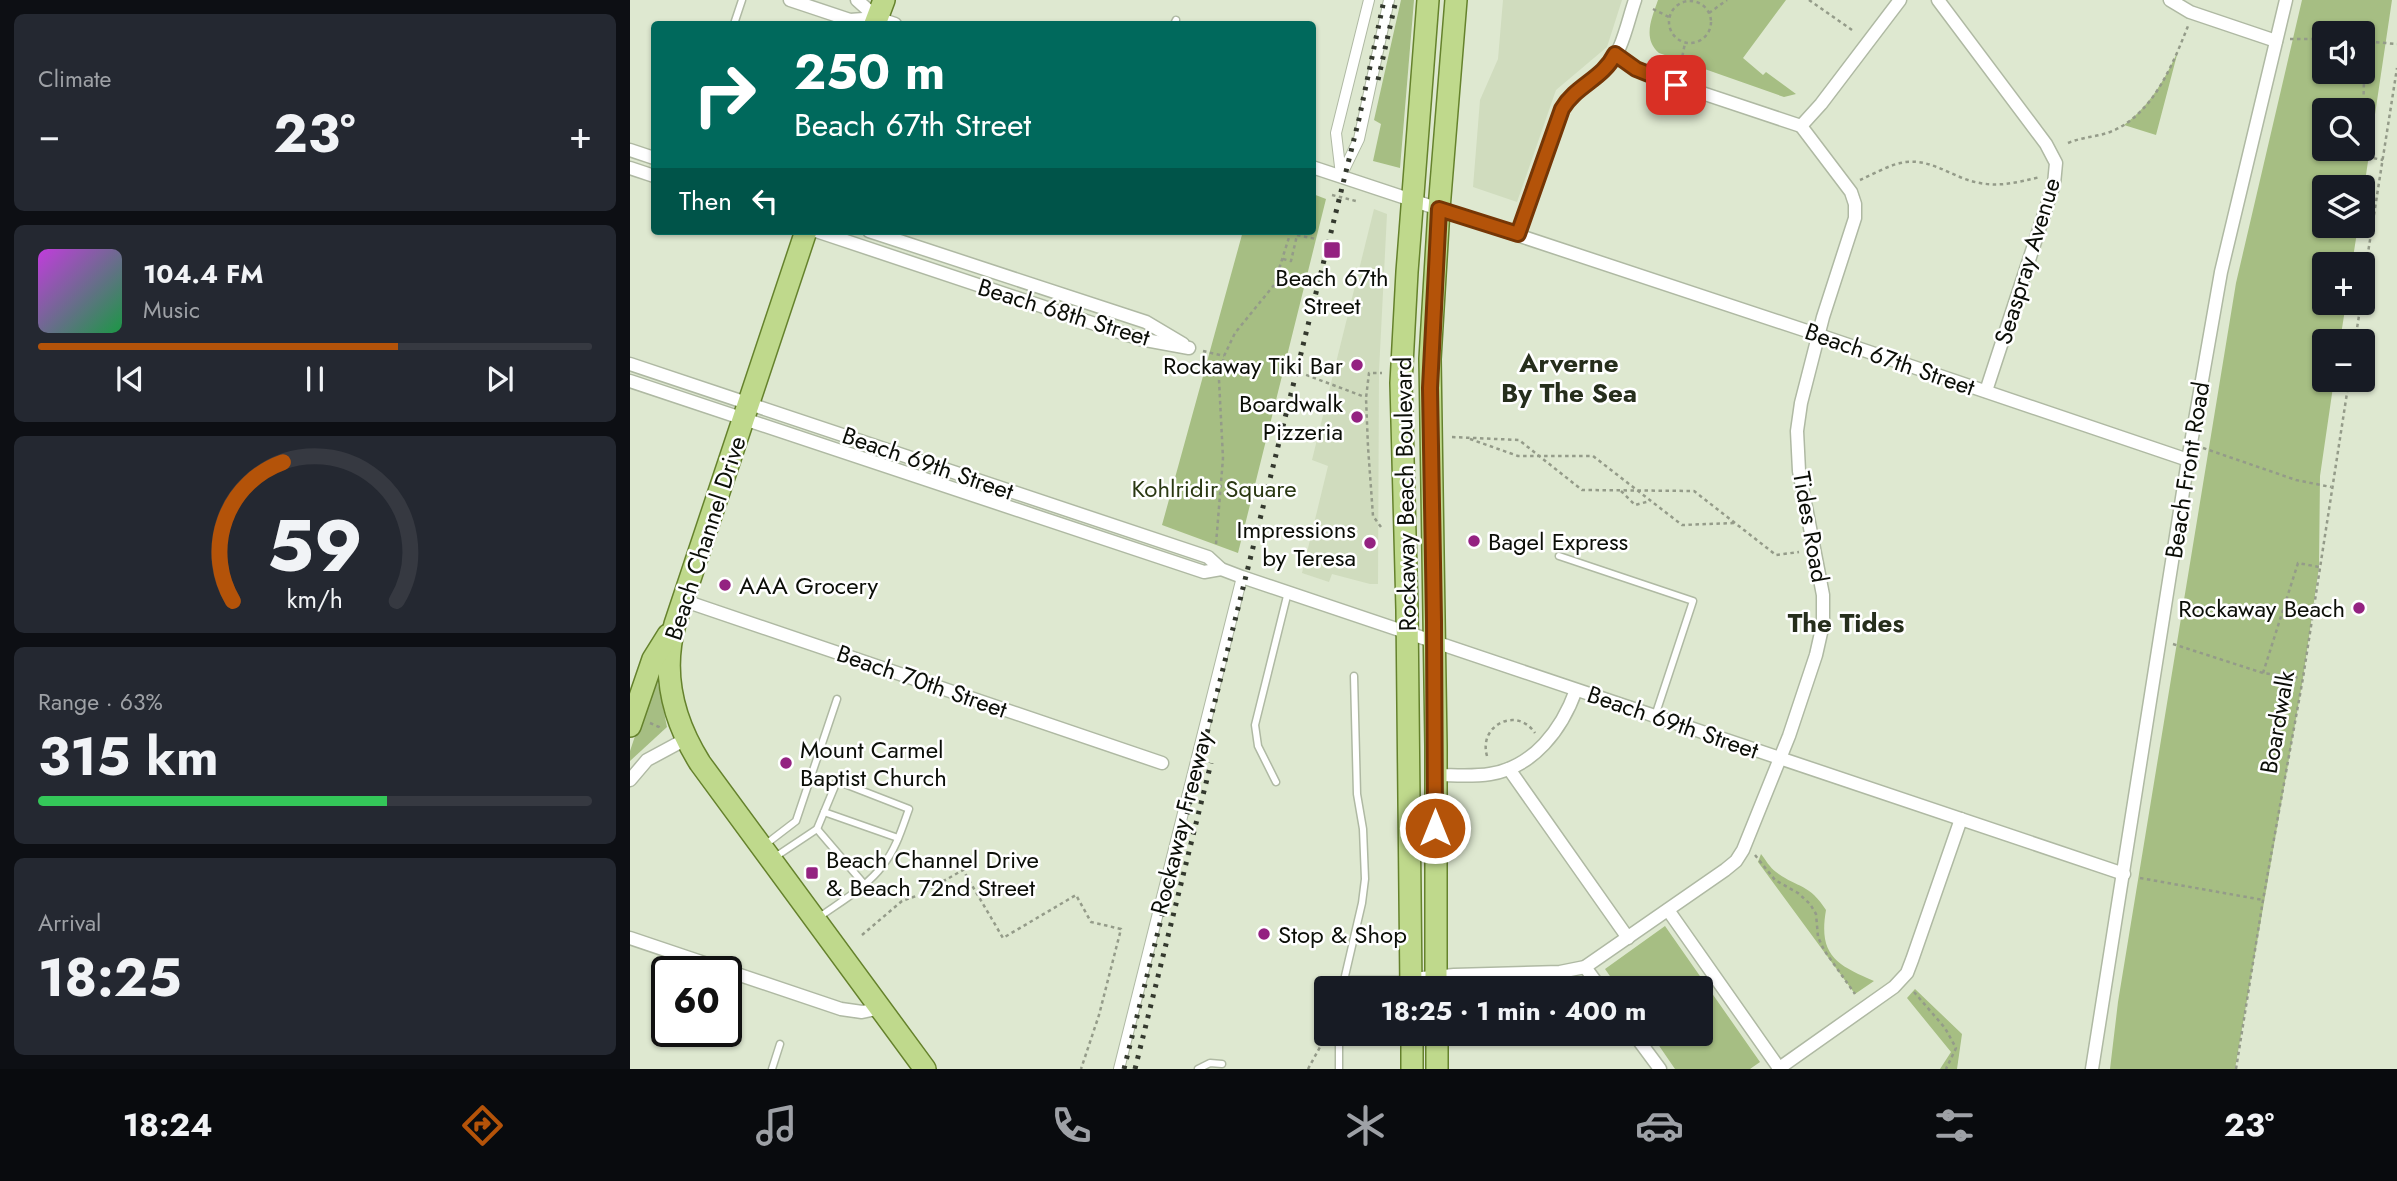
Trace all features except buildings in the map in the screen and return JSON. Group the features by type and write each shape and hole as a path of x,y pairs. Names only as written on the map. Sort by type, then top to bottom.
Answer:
{"main road":[{"name":"Rockaway Beach Boulevard","path":"1411,976 1403,332 1428,0"},
{"name":"Rockaway Beach Boulevard","path":"1436,976 1431,329 1456,0"},
{"name":"Beach Channel Drive","path":"805,235 674,624 668,657 669,683 675,712 700,763 925,1069"},
{"path":"1402,414 1430,415"},
{"path":"630,726 653,659 674,624"},
{"path":"1412,1046 1412,1069"},
{"path":"1437,1046 1437,1069"}],"street":[{"path":"790,0 850,20 883,17"},
{"path":"858,0 883,17"},
{"path":"1342,176 1336,133 1369,0"},
{"path":"1342,176 1359,139 1390,0"},
{"path":"1518,234 1562,109 1572,95 1603,72 1615,54 1634,0"},
{"path":"1801,126 1821,104 1900,0"},
{"name":"Seaspray Avenue","path":"1938,0 2046,144 2057,170 1986,391"},
{"path":"2170,0 2190,12 2276,41"},
{"name":"Beach Front Road","path":"2092,1069 2188,460 2221,272 2286,0"},
{"path":"1615,54 1651,76 1801,126 1847,186"},
{"path":"630,150 651,157"},
{"path":"630,168 651,175"},
{"name":"Beach 67th Street","path":"1316,168 1819,334 2188,460"},
{"name":"Tides Road","path":"1585,967 1730,867 1739,857 1780,758 1811,670 1822,624 1821,580 1797,444 1801,403 1855,218 1855,204 1847,186"},
{"name":"Beach 68th Street","path":"828,235 1140,340 1189,348"},
{"name":"Beach 68th Street","path":"881,235 1146,322 1189,348"},
{"name":"Beach 69th Street","path":"630,364 745,411"},
{"name":"Beach 69th Street","path":"630,381 745,411 1208,557 1221,569 1242,577 2124,874"},
{"name":"Rockaway Freeway","path":"1119,1069 1242,577"},
{"name":"Beach 70th Street","path":"682,600 1161,763"},
{"path":"1435,775 1487,774 1509,769 1528,758 1552,736 1565,719 1576,690"},
{"path":"630,780 647,760 686,738"},
{"path":"1509,769 1628,938"},
{"path":"1668,910 1779,1069 1866,1008 1903,978 1912,960 1961,819"},
{"path":"630,938 841,1009 862,1012 881,1008"},
{"path":"1515,976 1585,967 1592,976"},
{"path":"1643,1046 1660,1069"}],"lane":[{"path":"735,21 742,0"},
{"path":"1559,556 1693,601 1655,716"},
{"path":"1276,782 1258,746 1255,725 1288,592"},
{"path":"1345,976 1365,879 1363,829 1357,794 1354,677"},
{"path":"766,854 796,821 837,699"},
{"path":"766,854 817,829 837,781 909,809 885,864 864,884 815,920"},
{"path":"824,813 898,838"},
{"path":"817,829 864,884"},
{"path":"772,1069 780,1044"},
{"path":"1339,1046 1339,1069"},
{"path":"1198,1069 1210,1063 1222,1064"}],"path":[{"path":"1710,13 1727,0"},
{"path":"1809,0 1852,30"},
{"path":"1688,1 1701,4 1710,13 1712,20 1709,33 1698,42 1685,43 1672,33 1670,18 1676,7 1688,1"},
{"path":"1653,9 1670,18"},
{"path":"2068,143 2110,132 2136,117 2169,71 2188,25 2190,12"},
{"path":"2276,41 2312,39"},
{"path":"1681,63 1685,43"},
{"path":"2375,43 2397,44"},
{"path":"2368,252 2397,68"},
{"path":"2363,84 2362,156 2383,160"},
{"path":"1847,186 1905,162 1939,167 1979,183 2011,184 2040,177"},
{"path":"1332,195 1356,201"},
{"path":"1216,548 1223,458 1219,380 1224,356 1235,333 1273,285 1290,235"},
{"path":"1283,258 1291,261 1297,235"},
{"path":"1303,235 1316,239"},
{"path":"1189,348 1224,356"},
{"path":"1293,370 1366,398"},
{"path":"1381,527 1373,516 1366,398 1368,373 1382,373"},
{"name":"Boardwalk","path":"2236,1069 2303,678 2347,392"},
{"path":"1452,437 1519,440 1581,491 1695,491 1776,555 1799,552"},
{"path":"1467,438 1518,456 1593,456 1682,524 1735,523"},
{"path":"2192,440 2204,448 2296,480 2331,487"},
{"path":"1621,491 1635,505 1652,501"},
{"path":"2263,673 2298,563 2319,567"},
{"path":"2160,640 2263,673 2303,678"},
{"path":"1487,756 1488,735 1491,729 1502,721 1521,721 1535,733"},
{"path":"1745,845 1765,865 1775,880 1798,893 1810,904 1816,914 1818,937 1824,950 1855,993"},
{"path":"862,935 902,901 919,895 963,870 1003,939 1076,895 1091,922 1121,929 1099,1015 1081,1069"},
{"path":"2140,878 2263,900"},
{"path":"1914,992 1945,1028 1956,1048 1946,1069"},
{"path":"1308,1069 1320,1046"}],"shaded area":[{"path":"1503,0 1622,0 1607,47 1556,90 1517,202 1473,187 1480,100 1498,59"},
{"path":"1374,209 1387,214 1379,371 1378,584 1332,574 1329,582 1302,573 1328,466 1312,460"}],"green space":[{"path":"1401,0 1414,0 1400,168 1373,161 1381,124 1374,120"},
{"path":"1658,0 1786,0 1743,58 1763,75 1766,72 1796,94 1784,97 1659,53 1650,34"},
{"path":"2302,0 2392,0 2375,114 2375,98 2312,98 2312,161 2368,161 2366,175 2312,175 2312,238 2356,238 2354,252 2312,252 2312,315 2344,315 2342,329 2312,329 2312,392 2332,392 2320,476 2319,567 2303,678 2235,1069 2110,1069 2118,1002 2236,283"},
{"path":"2178,51 2156,135 2124,125 2142,109 2156,91"},
{"name":"Kohlridir Square","path":"1316,195 1326,199 1238,553 1162,525 1242,235 1316,235"},
{"path":"656,673 667,727 630,761 630,751"},
{"path":"1761,854 1774,870 1808,890 1820,901 1826,910 1825,938 1833,957 1850,970 1874,981 1855,994 1758,862"},
{"path":"1665,926 1700,976 1610,976 1605,969"},
{"path":"1915,989 1962,1034 1957,1069 1940,1069 1951,1052 1907,998"},
{"path":"1713,995 1760,1062 1750,1069 1675,1069 1659,1046 1713,1046"}],"railway":[{"path":"1124,1069 1359,119 1384,0"},
{"path":"1378,80 1396,0"},
{"path":"1135,1069 1211,763"}],"place":[{"name":"Beach 67th Street","path":"1332,250"},
{"name":"Rockaway Tiki Bar","path":"1357,365"},
{"name":"Boardwalk Pizzeria","path":"1357,417"},
{"name":"Bagel Express","path":"1474,541"},
{"name":"Impressions by Teresa","path":"1370,543"},
{"name":"AAA Grocery","path":"725,585"},
{"name":"Rockaway Beach","path":"2359,608"},
{"name":"Mount Carmel Baptist Church","path":"786,763"},
{"name":"Beach Channel Drive & Beach 72nd Street","path":"812,873"},
{"name":"Stop & Shop","path":"1264,934"}],"district":[{"name":"Arverne By The Sea","path":"1569,378"},
{"name":"The Tides","path":"1846,623"}],"route":[{"path":"1435,828 1430,388 1439,209 1518,234 1562,109 1576,91 1603,72 1615,54 1636,69 1676,85"}]}
